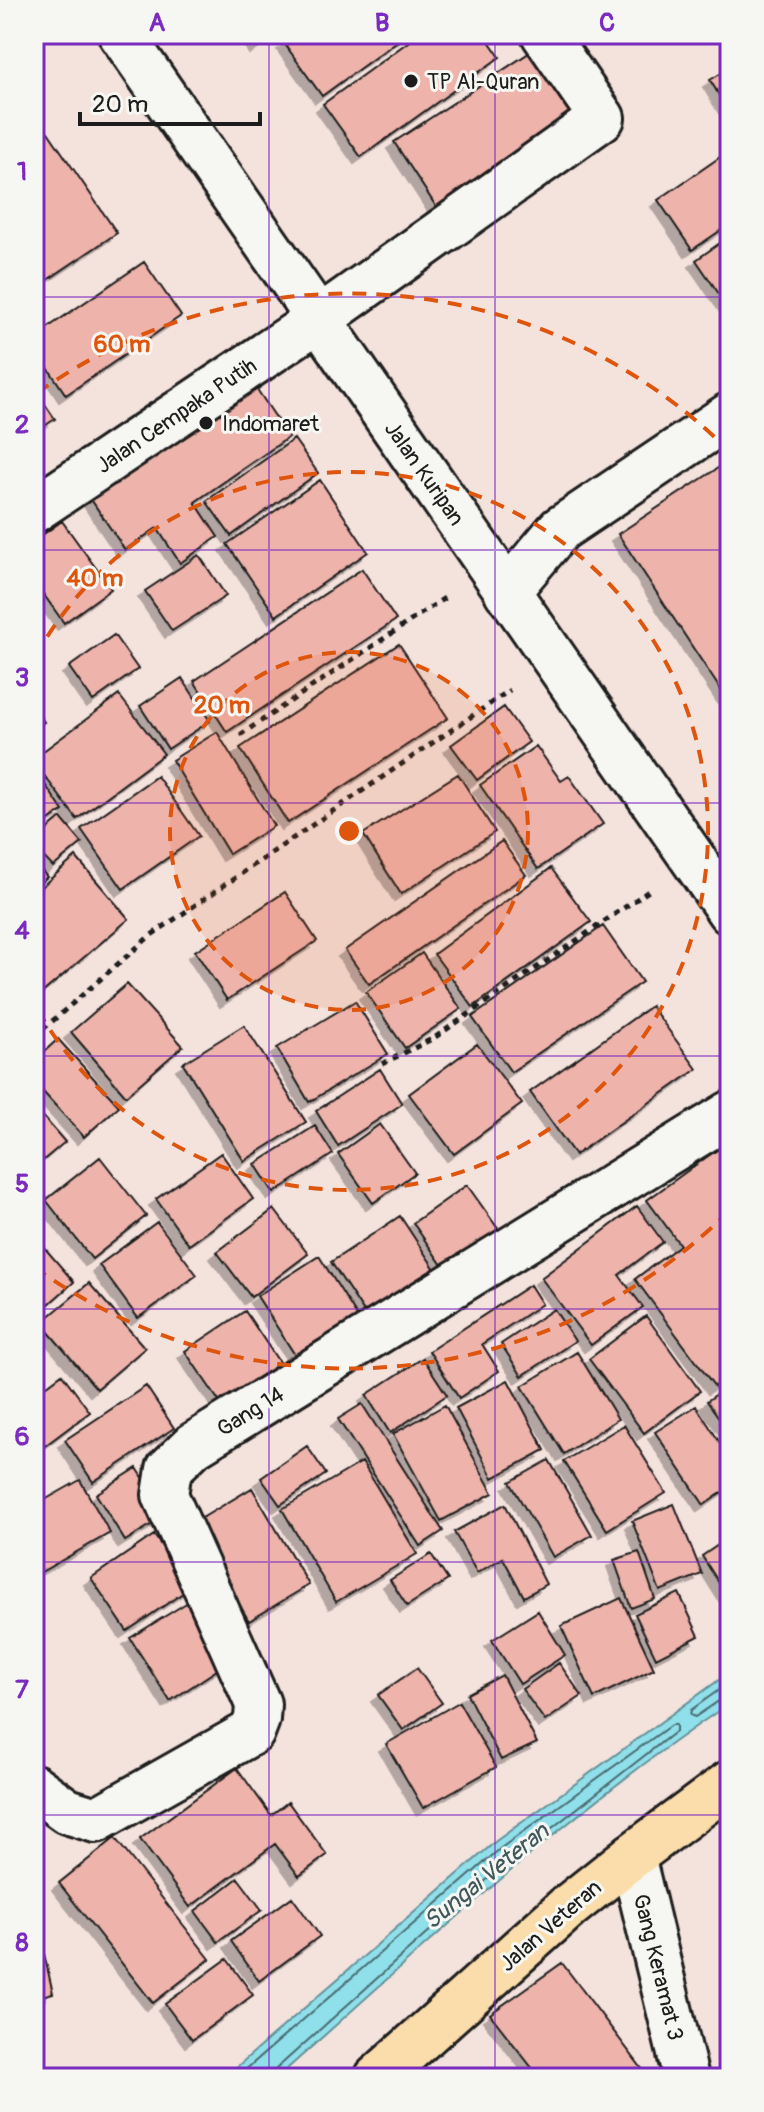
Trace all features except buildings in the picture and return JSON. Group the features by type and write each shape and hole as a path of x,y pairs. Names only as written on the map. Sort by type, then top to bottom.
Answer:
{"main road":[{"name":"Jalan Veteran","path":"377,2078 568,1907 730,1783"}],"street":[{"name":"Jalan Kuripan","path":"121,34 730,912"},
{"name":"Jalan Cempaka Putih","path":"34,510 319,319 602,118 544,34"},
{"path":"499,580 560,529 730,415"},
{"name":"Gang 14","path":"34,1787 67,1811 96,1820 252,1732 258,1704 165,1495 169,1469 194,1445 730,1114"},
{"name":"Gang Keramat 3","path":"632,1856 686,2078"}],"path":[{"path":"240,735 499,580"},
{"path":"34,1037 150,936 554,660"},
{"path":"382,1064 434,1038 694,860"}],"water":[{"name":"Sungai Veteran","path":"730,1672 730,1703 611,1789 497,1882 277,2078 224,2078 496,1841"}],"place":[{"name":"TP Al-Quran","path":"411,81"},
{"name":"Indomaret","path":"206,423"}]}
